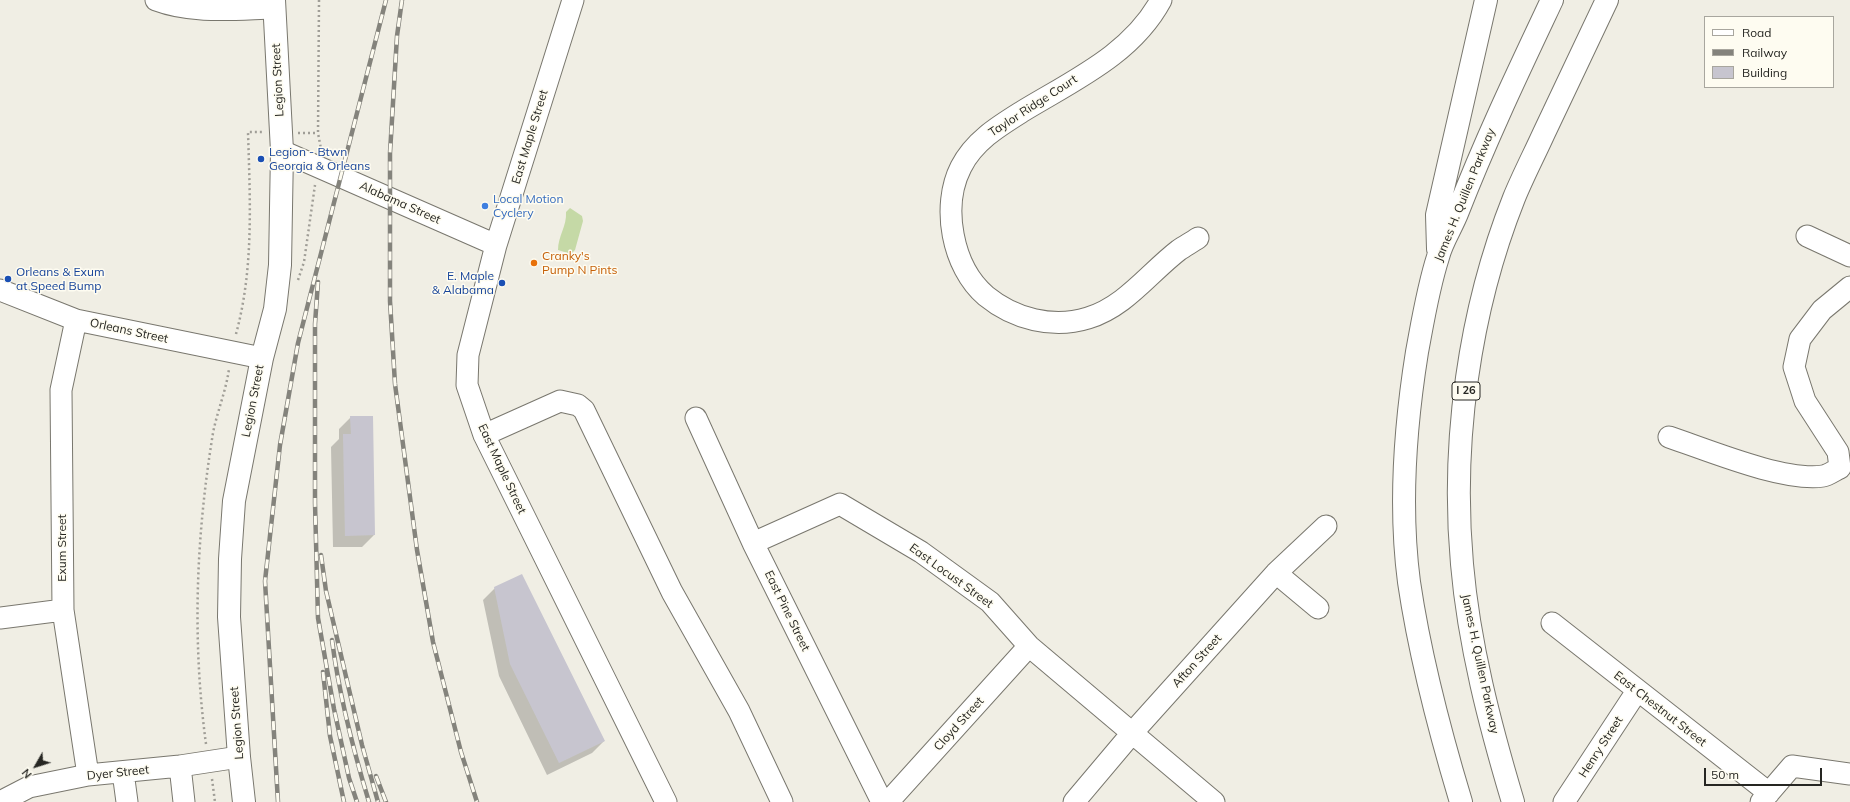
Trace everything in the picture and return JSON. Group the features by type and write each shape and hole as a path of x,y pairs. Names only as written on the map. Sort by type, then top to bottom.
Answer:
{"main road":[{"path":"1438,256 1437,214 1486,0"},
{"name":"James H. Quillen Parkway","path":"1461,802 1438,725 1421,652 1409,580 1404,512 1406,448 1410,398 1423,316 1438,256 1455,219 1477,162 1552,0"},
{"name":"James H. Quillen Parkway","path":"1513,802 1486,704 1470,627 1463,573 1458,497 1462,420 1474,336 1494,256 1514,198 1607,0"},
{"name":"Legion Street","path":"244,802 239,757 229,617 230,559 234,501 262,358 275,309 280,266 282,142 274,4"}],"street":[{"path":"156,0 173,6 192,9 274,4"},
{"name":"East Maple Street","path":"573,0 496,245 468,356 467,385 484,435 666,802"},
{"name":"Taylor Ridge Court","path":"1161,0 1151,17 1127,44 1103,62 997,127 971,150 960,167 953,186 950,211 952,230 958,254 971,278 985,295 1003,308 1022,317 1043,321 1066,322 1088,318 1106,310 1138,288 1179,250 1198,238"},
{"name":"Alabama Street","path":"282,142 496,245"},
{"path":"1808,236 1850,256"},
{"path":"1669,437 1767,470 1803,476 1824,476 1840,468 1838,452 1805,401 1794,367 1800,339 1822,310 1850,287"},
{"name":"Orleans Street","path":"0,290 76,320 262,358"},
{"name":"Exum Street","path":"76,320 61,390 63,610 88,775"},
{"path":"484,435 560,401 578,405 584,410 669,585 738,711 782,802"},
{"name":"East Pine Street","path":"696,418 753,543 882,802"},
{"name":"East Locust Street","path":"753,543 840,504 921,552 990,602 1029,646 1133,732 1214,802"},
{"name":"Afton Street","path":"1074,802 1133,732 1276,573 1326,526"},
{"path":"1276,573 1318,608"},
{"path":"0,618 63,610"},
{"name":"East Chestnut Street","path":"1552,623 1637,691 1765,798 1792,766 1850,774"},
{"name":"Cloyd Street","path":"888,802 1029,646"},
{"name":"Henry Street","path":"1564,802 1637,691"},
{"name":"Dyer Street","path":"0,802 29,787 88,775 180,766 239,757"},
{"path":"180,766 184,802"},
{"path":"123,772 127,802"}],"path":[{"path":"319,0 318,133 321,152"},
{"path":"215,802 201,702 197,656 200,542 214,431 241,316 249,265 251,215 248,132 282,142 318,133"},
{"path":"297,284 304,262 316,183"}],"green space":[{"path":"570,208 582,216 583,221 575,250 571,254 558,250 566,212"}],"building":[{"path":"350,416 373,416 375,535 345,536 343,434 351,434"},
{"path":"522,574 605,741 559,763 510,664 494,587"}],"railway":[{"path":"278,802 265,581 280,445 298,343 386,0"},
{"path":"402,0 397,36 390,153 390,301 395,384 417,550 433,642 461,752 477,802"},
{"path":"318,282 315,324 315,503 318,618 334,709 349,778 357,802"},
{"path":"321,555 326,591 362,745 378,802"},
{"path":"332,640 338,681 347,722 369,802"},
{"path":"323,672 330,736 344,802"},
{"path":"376,776 386,802"}],"place":[{"name":"Legion - Btwn Georgia & Orleans","path":"261,159"},
{"name":"Local Motion Cyclery","path":"485,206"},
{"name":"Cranky's Pump N Pints","path":"534,263"},
{"name":"Orleans & Exum at Speed Bump","path":"8,279"},
{"name":"E. Maple & Alabama","path":"502,283"}]}
